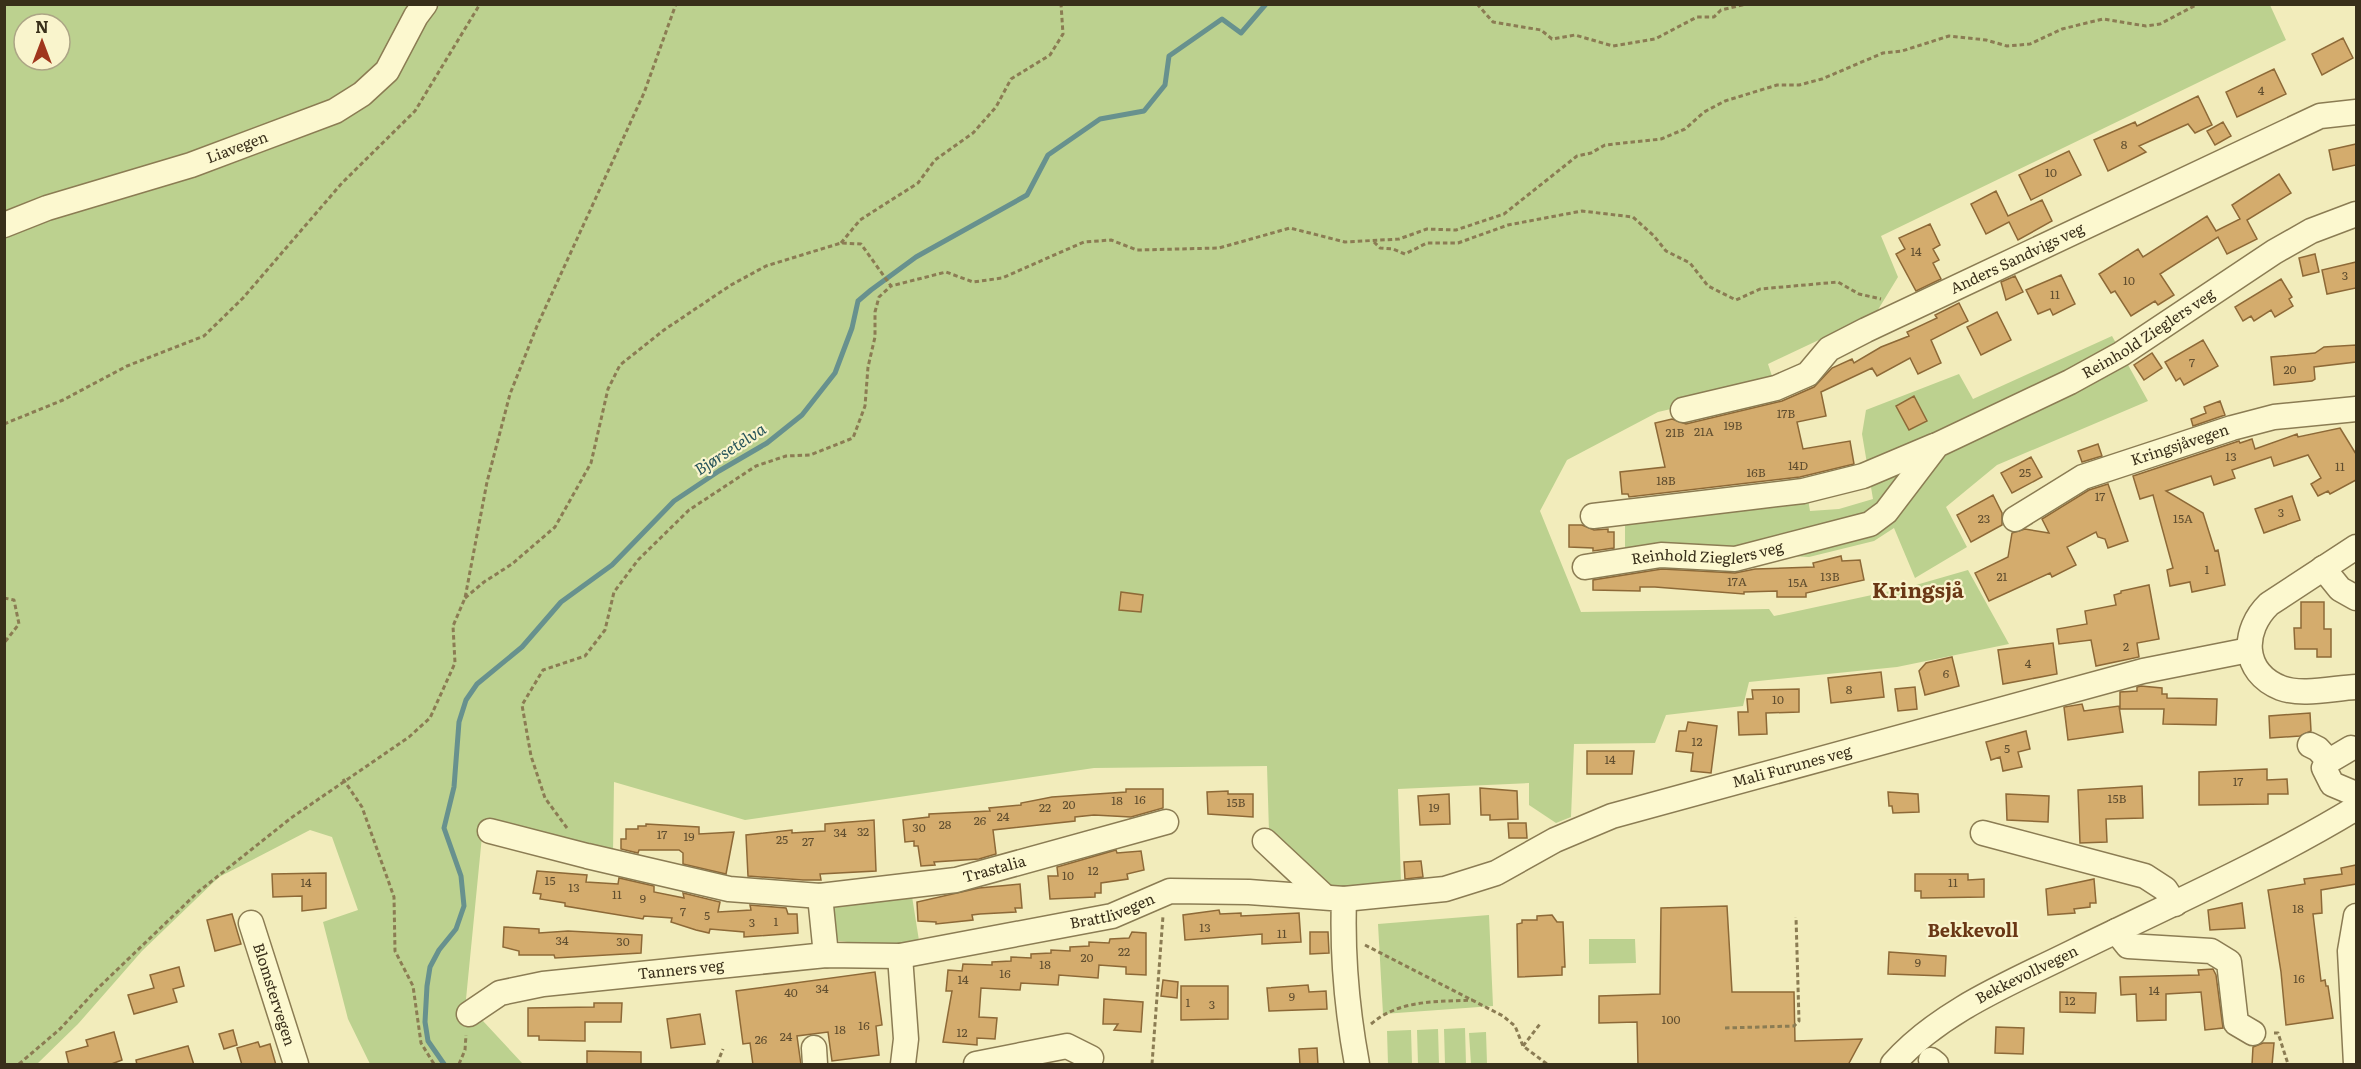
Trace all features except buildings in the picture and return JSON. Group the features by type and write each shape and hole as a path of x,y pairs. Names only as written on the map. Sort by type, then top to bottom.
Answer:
{"street":[{"name":"Liavegen","path":"4,225 47,208 190,165 335,111 362,94 387,71 425,4"},
{"name":"Anders Sandvigs veg","path":"1683,410 1776,388 1808,374 1829,349 1904,302 2320,116 2356,112"},
{"name":"Reinhold Zieglers veg","path":"1593,516 1803,491 1863,476 1937,446 2070,382 2121,354 2274,252 2311,231 2356,214"},
{"name":"Kringsjåvegen","path":"2015,519 2083,477 2232,428 2274,417 2356,409"},
{"name":"Reinhold Zieglers veg","path":"1585,567 1661,555 1735,559 1870,525 1886,512 1937,446"},
{"path":"2356,548 2269,604 2259,614 2249,636 2252,661 2267,679 2281,688 2297,690 2356,687"},
{"path":"2323,568 2340,589 2356,598"},
{"name":"Mali Furunes veg","path":"1334,898 1445,888 1497,873 1555,840 1612,816 2143,671 2249,650"},
{"path":"2310,745 2318,749 2329,761"},
{"path":"2351,748 2329,761 2324,768 2328,780 2351,792 2356,798"},
{"name":"Bekkevollvegen","path":"1893,1065 1916,1041 1950,1016 2304,839 2356,808"},
{"name":"Trastalia","path":"490,831 729,889 820,896 956,880 1166,822"},
{"path":"1983,833 2145,876 2165,888 2175,904"},
{"path":"1264,841 1334,898 1342,932 1357,1065"},
{"name":"Brattlivegen","path":"900,956 1112,916 1170,891 1238,892 1334,898"},
{"path":"820,896 826,956"},
{"path":"2355,1065 2355,1008 2350,951 2356,916"},
{"name":"Blomstervegen","path":"251,923 296,1065"},
{"path":"2116,931 2128,946 2211,951 2229,962 2236,1023 2253,1033"},
{"name":"Tanners veg","path":"468,1014 500,993 543,984 826,956 900,956"},
{"path":"900,956 906,1039 903,1065"},
{"path":"976,1065 1067,1046 1091,1058"}],"path":[{"path":"4,424 63,399 127,366 204,336 250,290 342,183 415,111 480,4"},
{"path":"19,1065 60,1029 96,990 198,892 343,779 409,737 430,718 455,663 453,626 465,598 488,482 510,394 537,326 644,93 676,4"},
{"path":"841,243 860,220 918,183 935,160 974,133 996,106 1011,79 1050,55 1064,34 1061,4"},
{"path":"1477,4 1493,22 1540,30 1552,39 1575,35 1613,46 1655,39 1697,18 1714,17 1721,10 1748,4"},
{"path":"587,856 545,798 531,756 522,705 543,670 585,656 605,630 614,592 638,560 689,510 756,466 786,456 810,455 853,438 865,406 868,367 875,337 875,312 879,297 891,286 946,272 973,282 1002,278 1084,242 1112,240 1137,250 1164,247 1219,248 1290,228 1345,242 1374,242 1399,238 1427,229 1456,230 1504,214 1577,156 1591,153 1605,145 1661,139 1685,129 1704,112 1725,101 1777,85 1799,85 1883,53 1902,51 1949,36 1986,40 2007,46 2030,44 2062,29 2103,19 2146,26 2160,24 2198,4"},
{"path":"1374,242 1380,248 1393,249 1405,254 1427,243 1458,243 1508,225 1582,211 1633,217 1654,236 1666,251 1690,263 1708,286 1736,300 1760,289 1838,282 1859,294 1904,302"},
{"path":"465,598 484,582 512,564 555,527 591,464 608,389 620,365 664,330 748,275 766,266 841,243 861,244 891,286"},
{"path":"4,598 14,600 19,624 4,643"},
{"path":"343,779 362,807 394,897 395,951 413,986 421,1043 434,1065"},
{"path":"1152,1065 1160,989 1164,893"},
{"path":"1725,1028 1794,1026 1798,1021 1796,917"},
{"path":"1342,932 1380,954 1475,1000 1515,1026 1523,1046 1547,1065"},
{"path":"1352,1034 1361,1032 1383,1014 1417,1002 1475,1000"},
{"path":"459,1065 465,1050 468,1014"},
{"path":"1523,1046 1540,1024"},
{"path":"2253,1033 2278,1033 2288,1065"},
{"path":"717,1065 723,1049"}],"green space":[{"path":"5,5 2270,5 2286,40 1881,236 1898,277 1876,313 1768,364 1775,385 1658,412 1567,460 1540,511 1581,612 1769,609 1774,616 1909,587 1968,570 2009,644 1897,667 1749,682 1743,706 1666,715 1655,743 1574,744 1571,817 1556,823 1529,805 1529,783 1398,789 1401,883 1337,892 1269,832 1267,766 1094,768 745,820 614,782 613,853 482,836 466,999 470,1024 483,1021 523,1064 370,1064 348,1019 323,922 358,910 332,837 310,830 219,877 142,951 78,1024 37,1064 5,1064"},
{"path":"2112,336 2148,401 1997,465 1946,507 1967,547 1915,578 1894,528 1874,541 1809,557 1661,550 1625,555 1625,520 1808,499 1810,511 1839,509 1873,499 1862,434 1866,410 1959,374 1973,399"},
{"path":"911,890 920,947 901,949 832,940 828,902"},
{"path":"1489,915 1493,1006 1383,1014 1378,924"},
{"path":"1589,939 1635,939 1636,963 1589,964"},
{"path":"1465,1028 1466,1064 1445,1064 1444,1029"},
{"path":"1438,1029 1439,1064 1418,1064 1417,1030"},
{"path":"1411,1030 1412,1064 1388,1064 1387,1031"},
{"path":"1486,1032 1487,1064 1471,1064 1469,1033"}],"waterway":[{"name":"Bjørsetelva","path":"444,1064 428,1041 425,1022 427,986 430,967 439,950 456,929 464,906 461,876 444,828 454,787 459,722 466,700 477,684 522,647 561,602 612,565 674,501 767,443 802,415 835,373 852,328 858,301 916,257 1027,195 1048,155 1100,119 1144,111 1165,85 1169,56 1222,19 1241,33 1266,4"}],"district":[{"name":"Kringsjå","path":"1918,591"},
{"name":"Bekkevoll","path":"1973,931"}]}
